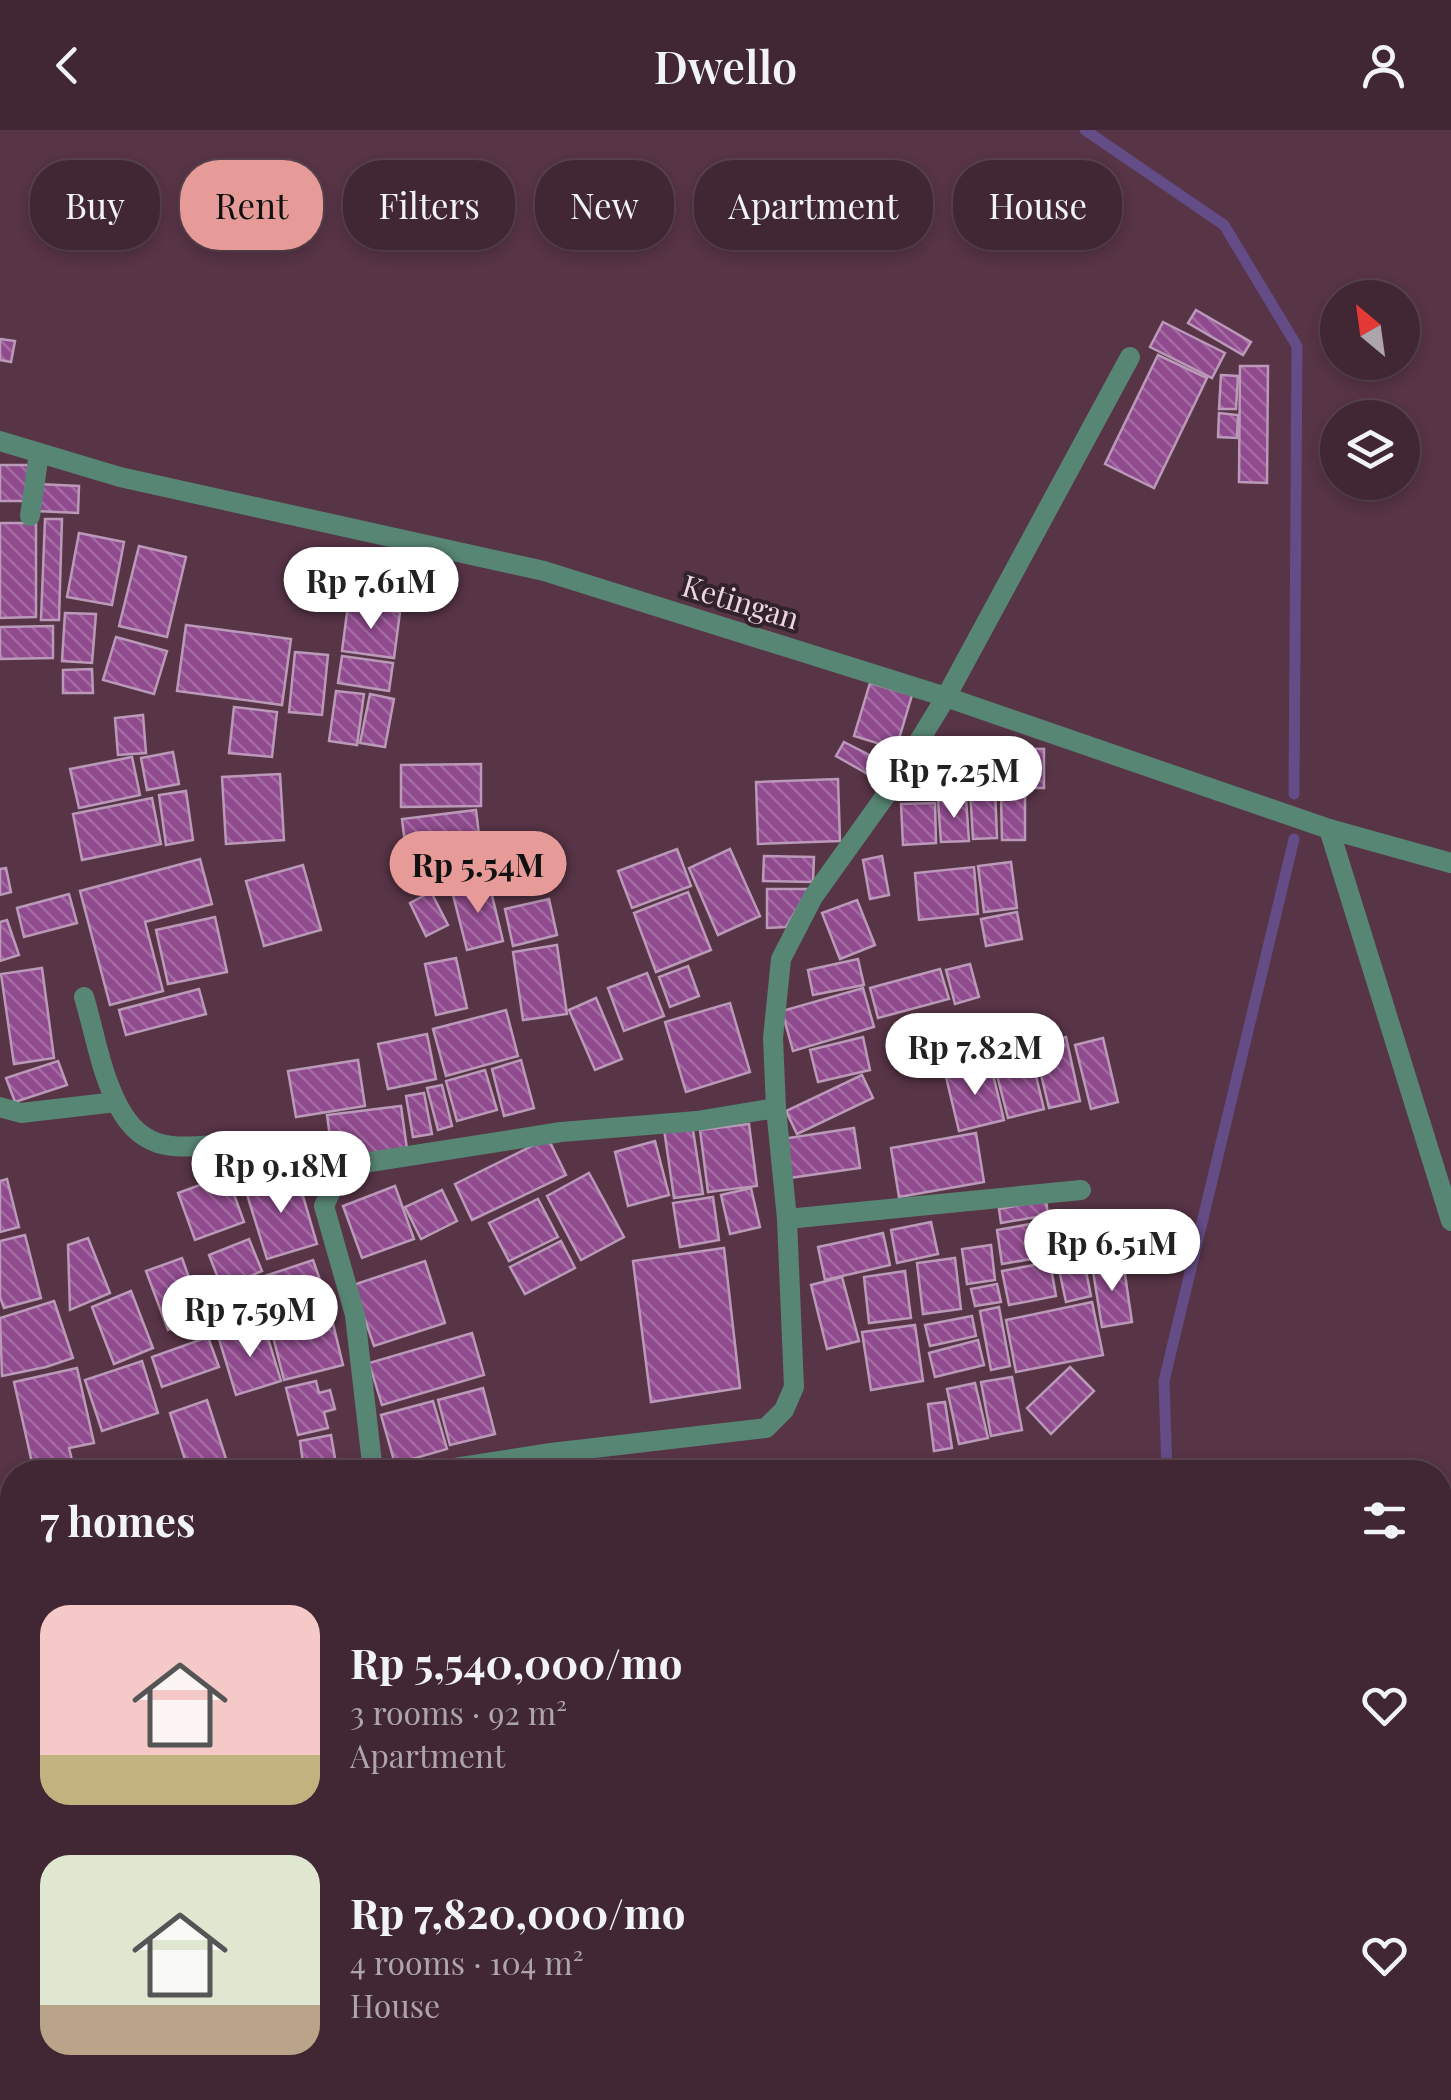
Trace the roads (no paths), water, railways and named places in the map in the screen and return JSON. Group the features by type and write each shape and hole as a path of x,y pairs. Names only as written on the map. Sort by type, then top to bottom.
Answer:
{"street":[{"path":"572,1460 766,1428 784,1410 794,1388 787,1220 772,1038 782,959 813,898 886,795 946,698 1130,357"},
{"name":"Ketingan","path":"0,441 120,476 544,571 946,698 1329,828 1451,863"},
{"path":"30,516 39,453"},
{"path":"1329,828 1451,1221"},
{"path":"84,996 116,1102 133,1127 150,1142 206,1147 255,1143 296,1150 340,1173"},
{"path":"0,1106 22,1113 116,1102"},
{"path":"372,1460 355,1315 324,1206 340,1173 370,1162 561,1132 697,1122 776,1108"},
{"path":"787,1220 1082,1190"}],"waterway":[{"path":"1085,130 1224,225 1297,346 1294,794"},
{"path":"1167,1460 1164,1381 1294,839"}]}
